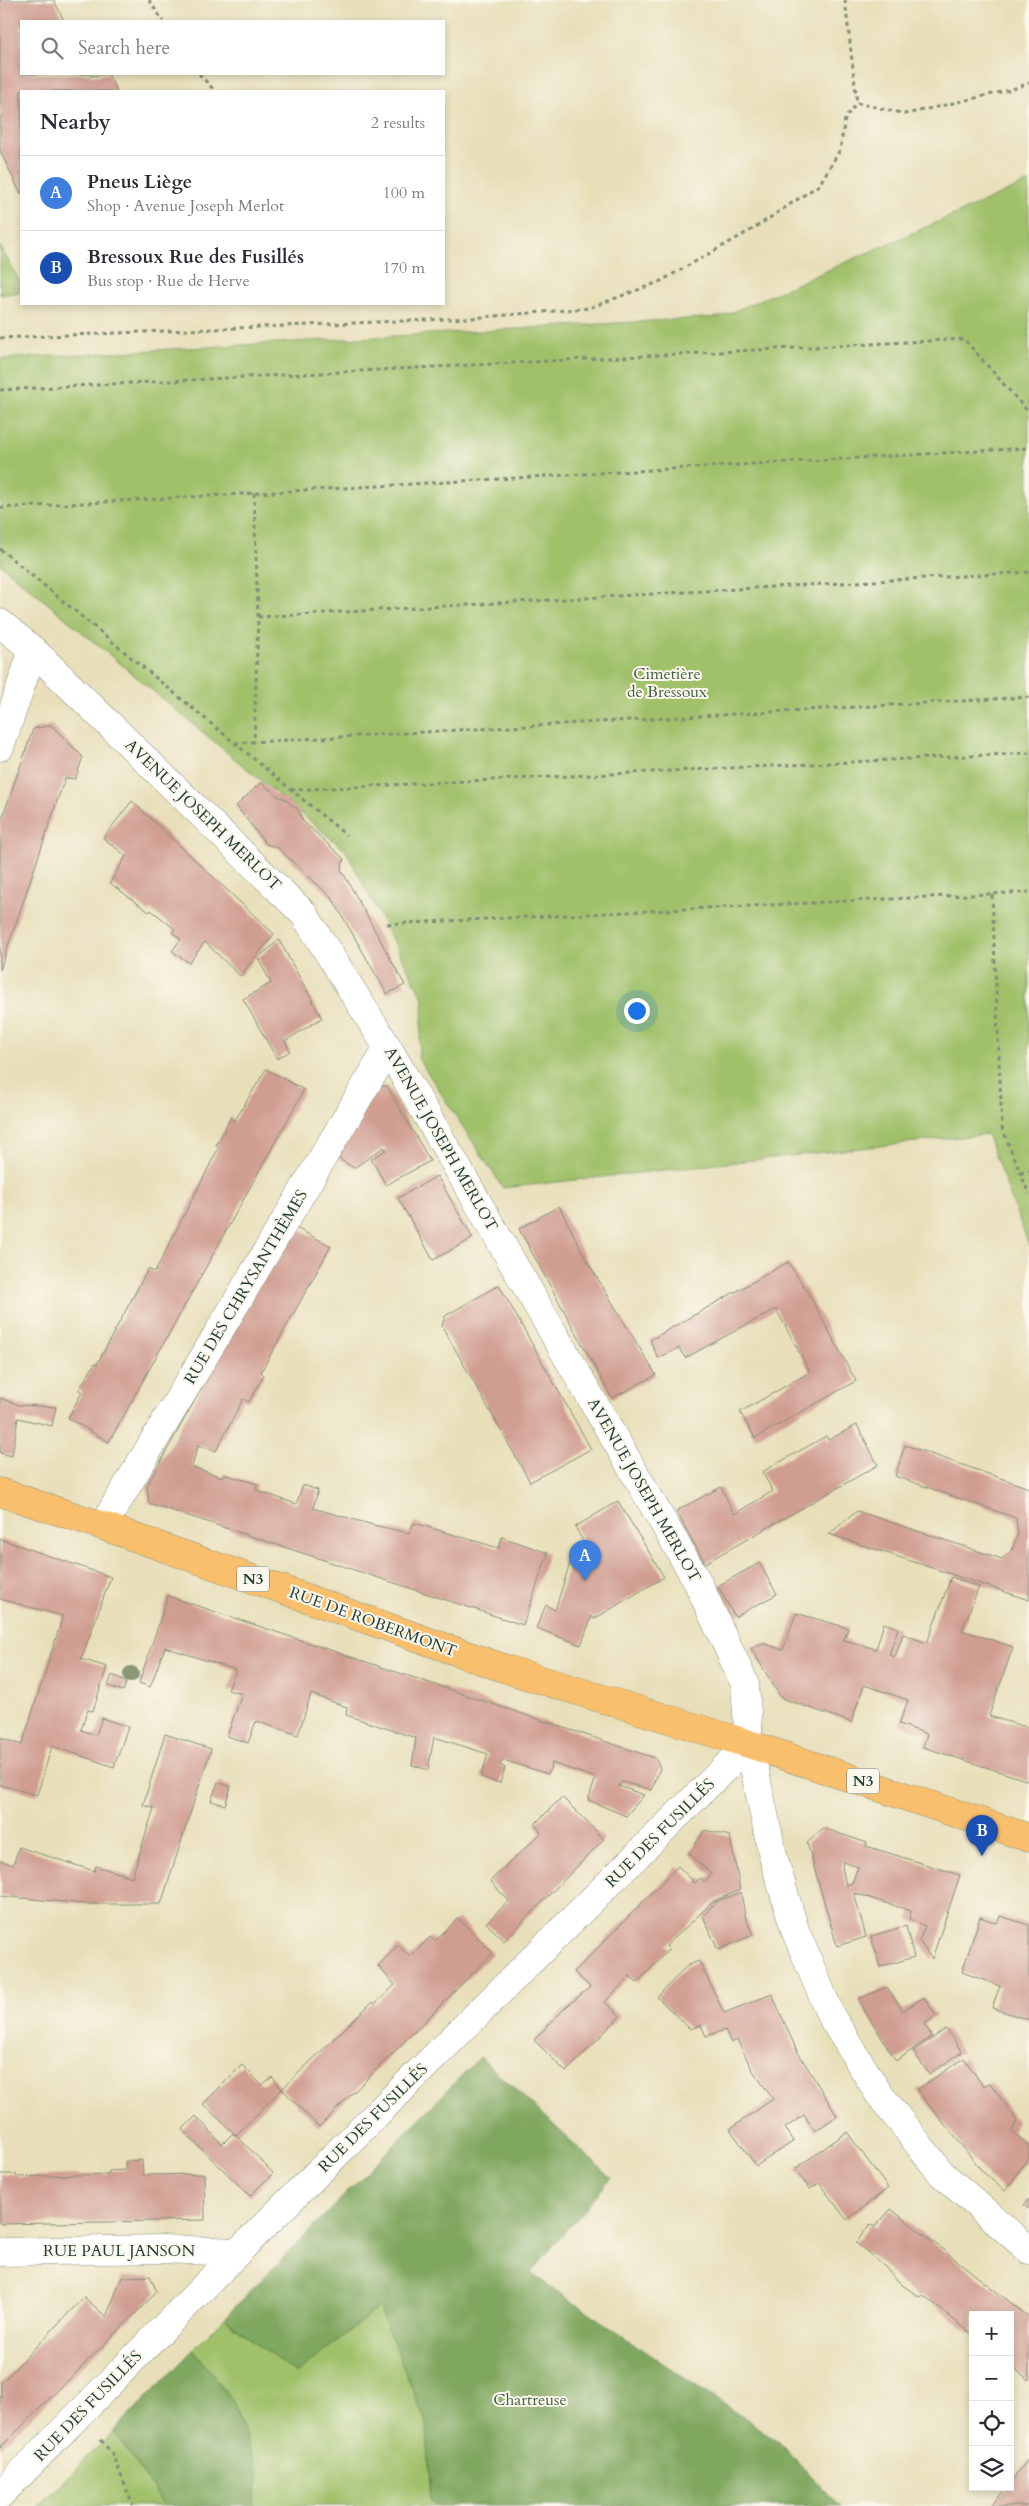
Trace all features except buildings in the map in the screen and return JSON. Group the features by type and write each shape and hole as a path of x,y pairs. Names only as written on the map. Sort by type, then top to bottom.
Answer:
{"main road":[{"name":"RUE DE ROBERMONT","path":"0,1492 103,1526 506,1669 749,1744"},
{"name":"N3","path":"749,1744 1029,1838"}],"street":[{"name":"AVENUE JOSEPH MERLOT","path":"0,623 33,650 304,914 388,1048 696,1580 745,1684 749,1744 773,1856 795,1930 831,2016 879,2094 942,2174 1029,2250"},
{"path":"0,748 33,650"},
{"name":"RUE DES CHRYSANTHÈMES","path":"103,1526 388,1048"},
{"name":"RUE DES FUSILLÉS","path":"0,2495 238,2252 749,1744"},
{"name":"RUE PAUL JANSON","path":"0,2252 161,2249 238,2252"}],"path":[{"path":"149,0 162,20"},
{"path":"0,338 472,318 589,308 659,282 753,229 819,184 840,150 845,118 857,103 845,0"},
{"path":"200,75 214,90"},
{"path":"857,103 906,114 1010,90 1029,83"},
{"path":"0,390 964,340 1029,412"},
{"path":"0,508 1029,448"},
{"path":"254,493 258,618 254,742"},
{"path":"0,549 346,835"},
{"path":"258,618 1029,572"},
{"path":"234,743 1029,697"},
{"path":"292,790 1029,753"},
{"path":"387,924 1029,892"},
{"path":"992,895 1002,1128 1029,1194"},
{"path":"1020,1173 1029,1171"},
{"path":"80,2414 113,2455 133,2506"}],"green space":[{"name":"Cimetière de Bressoux","path":"1029,182 1029,1246 987,1134 503,1188 418,1058 424,1000 346,851 0,564 0,359 721,317"},
{"path":"0,246 20,282 20,292 0,295"},
{"name":"Chartreuse","path":"480,2057 611,2178 530,2273 779,2442 839,2506 441,2506 431,2501 427,2425 379,2307 296,2374 224,2318"},
{"path":"379,2307 427,2425 431,2501 441,2506 254,2506 258,2476 233,2401 193,2350 224,2318 296,2374"},
{"path":"193,2350 233,2401 258,2476 254,2506 165,2506 114,2431"},
{"path":"114,2431 165,2506 38,2506"}],"place":[{"name":"Pneus Liège","path":"585,1581"},
{"name":"Bressoux Rue des Fusillés","path":"982,1856"}]}
